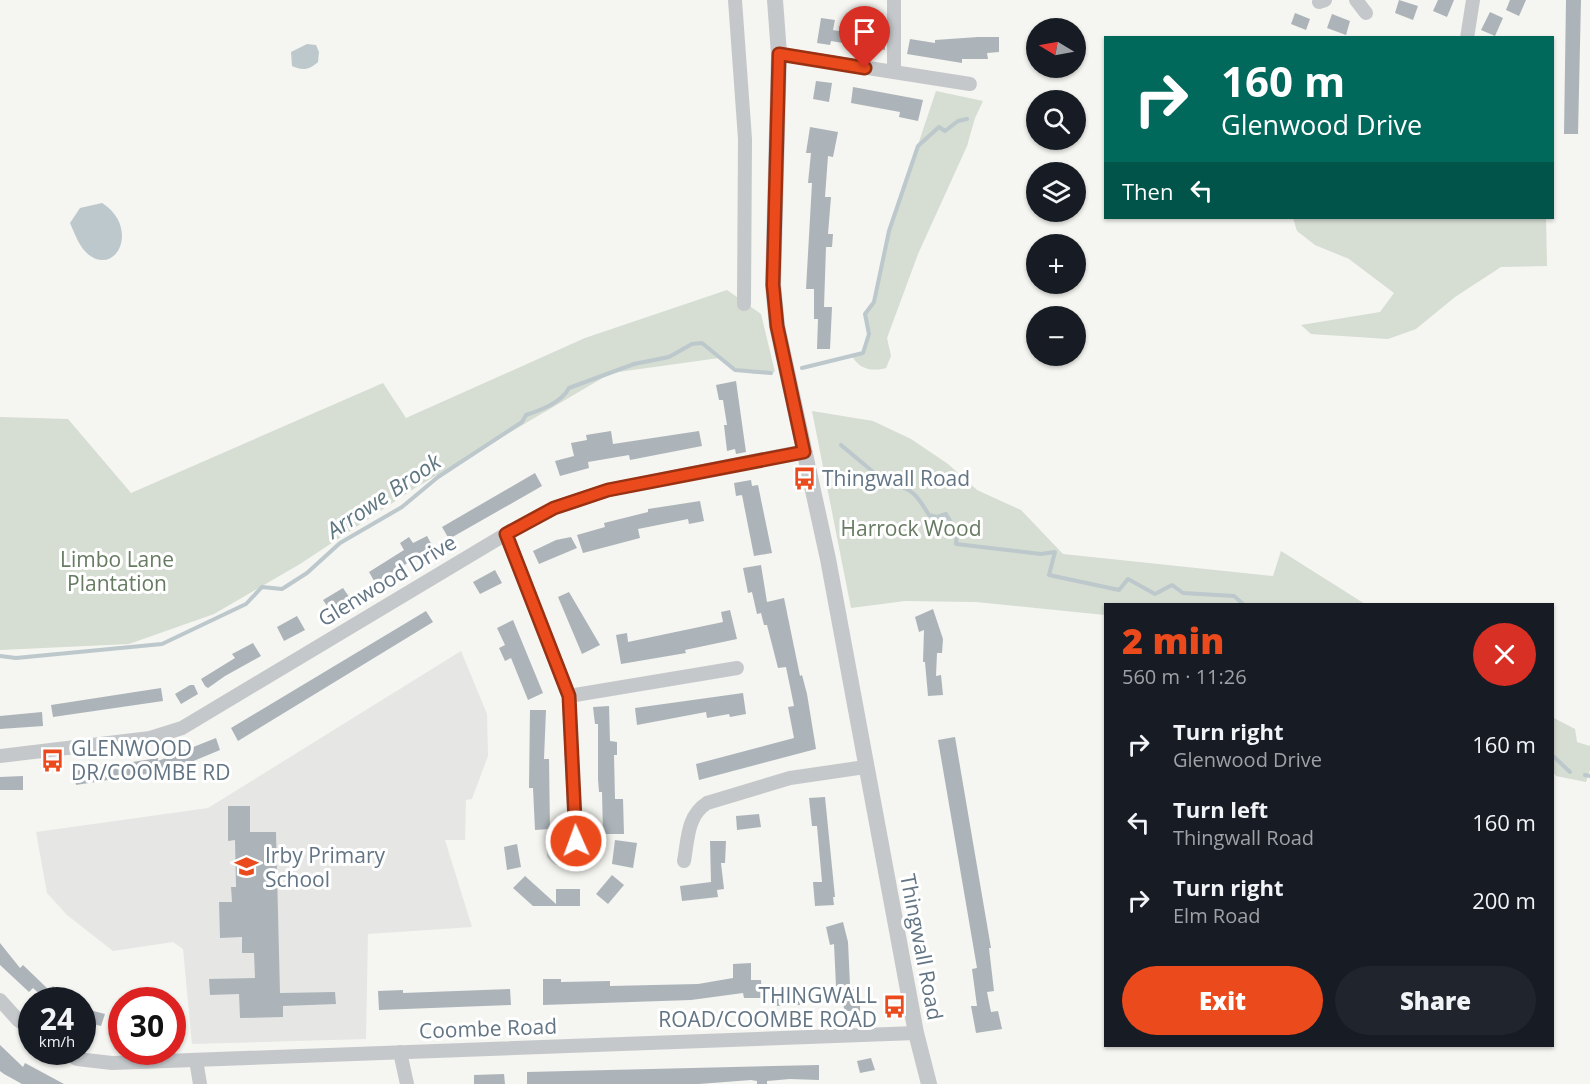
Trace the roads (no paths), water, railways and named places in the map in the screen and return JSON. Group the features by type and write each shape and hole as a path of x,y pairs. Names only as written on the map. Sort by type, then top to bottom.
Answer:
{"street":[{"path":"735,0 745,139 744,304"},
{"name":"Thingwall Road","path":"775,0 779,54 773,285 777,326 828,559 916,1034 929,1084"},
{"path":"894,0 894,72"},
{"path":"1356,0 1366,13"},
{"path":"1467,36 1473,0"},
{"path":"779,54 970,84"},
{"name":"Glenwood Drive","path":"0,756 150,738 182,728 506,534 554,508 608,490 804,452"},
{"path":"506,534 569,696 575,826"},
{"path":"569,696 737,668"},
{"path":"684,861 691,820 698,809 707,803 790,778 865,767"},
{"path":"0,1000 18,1020"},
{"name":"Coombe Road","path":"96,1061 112,1063 916,1034"},
{"path":"400,1052 407,1084"},
{"path":"196,1060 200,1084"}],"waterway":[{"path":"802,368 863,353 869,334 865,314 874,302 889,231 918,146 939,127 945,131 958,121 967,119"},
{"name":"Arrowe Brook","path":"0,656 16,658 162,644 246,604 262,587 282,589 307,573 340,543 402,507 438,477 522,422 526,415 556,402 569,388 634,364 669,357 692,344 702,343 735,370 771,373"},
{"name":"Arrowe Brook","path":"841,445 878,476 893,479 896,486 912,492 929,515 937,517 946,514 957,532 956,544 1041,554 1055,552 1049,575 1119,590 1128,579 1155,594 1172,585 1183,593 1234,596 1242,603"},
{"name":"Arrowe Brook","path":"1554,757 1570,772"},
{"name":"Arrowe Brook","path":"1585,775 1590,776"}],"place":[{"name":"Thingwall Road","path":"804,478"},
{"name":"GLENWOOD DR/COOMBE RD","path":"53,760"},
{"name":"Irby Primary School","path":"247,867"},
{"name":"THINGWALL ROAD/COOMBE ROAD","path":"895,1007"}],"park label":[{"name":"Harrock Wood","path":"911,528"},
{"name":"Limbo Lane Plantation","path":"117,571"}]}
